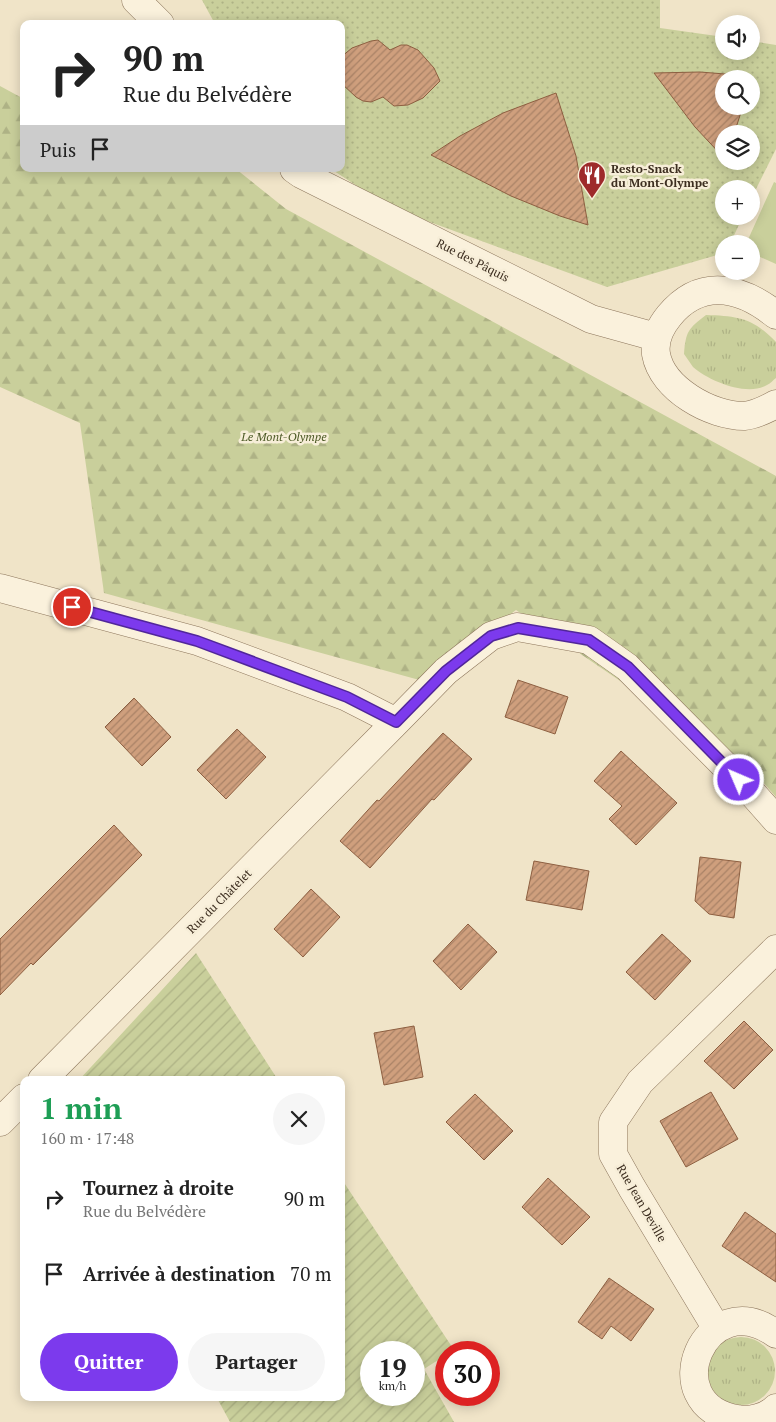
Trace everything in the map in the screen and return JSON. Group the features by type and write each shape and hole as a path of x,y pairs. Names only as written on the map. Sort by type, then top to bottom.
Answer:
{"street":[{"path":"136,0 156,20"},
{"name":"Rue des Pâquis","path":"298,172 590,319 656,337"},
{"path":"776,315 752,298 736,292 720,289 702,292 688,298 674,310 664,322 656,337 656,354 662,370 678,390 698,403 720,414 746,416 776,404"},
{"path":"0,588 197,641 347,697 396,722"},
{"name":"Rue du Châtelet","path":"46,1076 446,671 491,636 518,628 589,640 628,667 753,794 776,820"},
{"name":"Rue Jean Deville","path":"717,1329 613,1154 613,1122 640,1082 776,949"},
{"path":"0,1122 20,1102"},
{"path":"776,1334 766,1327 750,1322 733,1323 717,1329 705,1339 697,1353 694,1368 695,1384 702,1398 713,1410 727,1418 742,1420 759,1418 776,1408"}],"green space":[{"path":"202,0 660,0 660,28 715,36 715,60 760,60 760,42 776,45 776,149 760,181 715,180 715,225 739,225 734,235 715,235 715,256 607,287 389,207 336,172 345,172 345,20 213,20"},
{"name":"Le Mont-Olympe","path":"0,86 20,97 20,172 240,172 286,209 776,476 776,797 754,772 516,610 423,681 104,593 80,423 0,387"},
{"path":"774,182 776,183 776,264 760,257 760,235 750,235 755,225 760,225 760,213"},
{"path":"706,315 727,316 744,320 768,334 776,342 776,378 759,388 739,388 718,382 693,367 684,354 687,335 692,327"},
{"path":"196,953 275,1076 83,1076"},
{"path":"345,1184 448,1341 435,1341 435,1362 425,1368 425,1341 360,1341 360,1406 425,1406 425,1371 435,1388 435,1406 445,1406 454,1422 230,1422 219,1401 345,1401"},
{"path":"734,1337 748,1337 760,1342 770,1352 775,1364 775,1378 770,1390 760,1400 748,1405 734,1405 722,1400 712,1390 707,1378 707,1364 712,1352 722,1342"}],"building":[{"path":"378,40 390,50 401,45 407,45 418,50 434,68 440,81 423,98 408,105 394,106 383,97 371,102 363,101 356,97 345,87 345,54 352,48"},
{"path":"654,73 715,73 715,115 740,115 737,125 715,125 715,148 695,127"},
{"path":"556,93 576,156 588,225 511,196 431,155 460,136 503,113"},
{"path":"518,680 568,697 555,734 505,717"},
{"path":"134,698 171,737 142,766 105,727"},
{"path":"237,729 266,757 226,799 197,770"},
{"path":"443,733 472,759 434,800 432,799 370,868 340,841 377,800 379,801"},
{"path":"621,751 677,803 636,845 609,819 622,806 594,781"},
{"path":"114,825 142,855 33,965 31,963 0,995 0,939"},
{"path":"700,857 741,862 734,918 709,914 695,901"},
{"path":"534,861 589,871 582,910 526,900"},
{"path":"311,889 340,917 303,957 274,929"},
{"path":"468,924 497,952 461,990 433,961"},
{"path":"662,934 691,961 655,1000 626,972"},
{"path":"744,1021 773,1050 734,1089 704,1061"},
{"path":"414,1026 423,1077 384,1085 374,1033"},
{"path":"711,1092 738,1139 686,1167 660,1121"},
{"path":"475,1094 513,1131 484,1160 446,1122"},
{"path":"548,1178 590,1217 562,1245 522,1207"},
{"path":"745,1212 776,1234 776,1282 722,1246"},
{"path":"609,1278 654,1309 631,1341 611,1326 602,1339 578,1322"}],"place":[{"name":"Resto-Snack du Mont-Olympe","path":"592,199"}],"route":[{"path":"72,607 197,641 347,697 396,722 446,671 491,636 518,628 589,640 628,667 739,780"}]}
